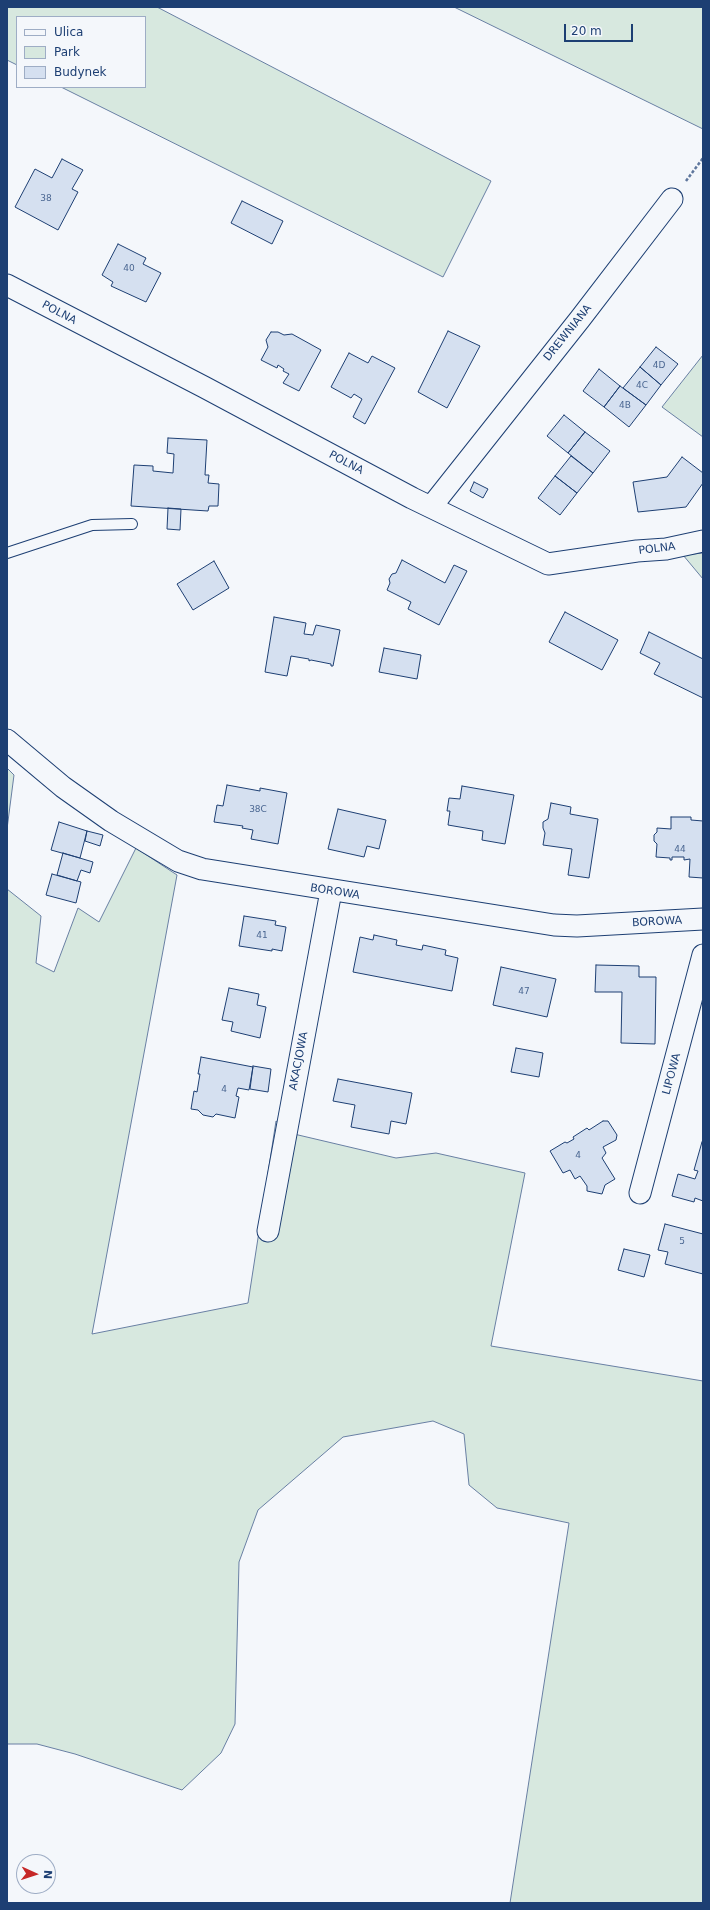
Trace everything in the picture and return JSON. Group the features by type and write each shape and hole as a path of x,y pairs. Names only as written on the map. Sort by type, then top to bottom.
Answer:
{"street":[{"name":"DREWNIANA","path":"431,507 580,319 672,199"},
{"name":"POLNA","path":"7,286 431,507 548,564 666,548 703,541"},
{"name":"BOROWA","path":"7,740 63,787 112,821 178,861 202,869 331,891 554,925 577,926 703,919"},
{"name":"AKACJOWA","path":"268,1231 331,891"},
{"name":"LIPOWA","path":"640,1193 703,955"}],"lane":[{"path":"7,553 92,525 132,524"}],"path":[{"path":"672,199 703,158"}],"green space":[{"path":"7,7 157,7 491,181 443,277 63,88 146,88 146,16 16,16 16,64 7,60"},
{"path":"454,7 703,7 703,129"},
{"path":"703,355 703,437 662,407"},
{"path":"703,553 703,579 683,555"},
{"path":"7,768 14,775 7,829"},
{"path":"136,848 177,875 92,1334 248,1303 276,1121 294,1134 396,1158 436,1153 525,1173 491,1346 703,1381 703,1903 510,1903 569,1523 497,1508 469,1485 464,1434 433,1421 343,1437 258,1510 239,1562 235,1724 221,1753 182,1790 75,1754 37,1744 7,1744 7,889 41,916 36,963 54,972 78,908 99,922"}],"building":[{"path":"62,159 83,170 72,189 78,192 58,230 15,207 35,169 52,178"},
{"path":"242,201 283,221 272,244 231,223"},
{"path":"118,244 146,258 143,264 161,273 146,302 111,286 113,282 102,275"},
{"path":"448,331 480,346 447,408 418,392"},
{"path":"271,332 278,332 284,335 292,334 321,350 299,391 283,383 289,374 283,371 284,369 278,365 277,368 261,360 268,347 266,340"},
{"path":"656,347 678,364 661,385 640,367"},
{"path":"349,353 368,363 372,356 395,368 365,424 353,417 362,399 354,394 351,398 331,387"},
{"path":"640,367 661,385 646,405 623,388"},
{"path":"599,369 620,386 604,407 583,391"},
{"path":"620,386 646,405 629,427 604,407"},
{"path":"564,415 585,432 568,453 547,436"},
{"path":"585,432 610,451 593,473 568,453"},
{"path":"168,438 207,440 205,475 209,475 208,483 219,484 218,506 209,506 208,511 131,506 134,465 153,466 153,471 173,473 174,454 167,453"},
{"path":"571,456 593,473 577,493 555,476"},
{"path":"682,457 703,473 703,483 686,507 638,512 633,482 667,477"},
{"path":"555,476 577,493 560,515 538,498"},
{"path":"474,482 488,489 483,498 470,491"},
{"path":"168,508 181,509 180,530 167,529"},
{"path":"402,560 445,583 454,565 467,571 439,625 408,609 411,602 387,590 390,583 389,579 392,574 396,573"},
{"path":"214,561 229,588 193,610 177,584"},
{"path":"565,612 618,640 602,670 549,642"},
{"path":"274,617 306,623 304,634 313,635 316,625 340,630 333,666 331,666 331,664 311,660 309,661 309,659 291,656 287,676 265,672"},
{"path":"649,632 703,659 703,698 654,674 660,663 640,653"},
{"path":"384,648 421,655 417,679 379,672"},
{"path":"227,785 260,791 260,788 287,793 278,844 251,839 253,830 242,828 243,826 214,822 217,805 223,806"},
{"path":"462,786 514,795 505,844 482,840 483,831 448,825 450,811 447,811 449,798 460,799"},
{"path":"551,803 571,807 570,814 598,819 589,878 568,875 572,849 543,845 545,833 543,822 548,819"},
{"path":"338,809 386,820 379,849 367,846 364,857 328,849"},
{"path":"671,817 691,817 691,820 703,821 703,878 689,877 690,859 684,860 684,857 672,857 672,860 670,860 670,858 656,857 657,844 654,841 654,835 657,832 657,828 671,829"},
{"path":"59,822 87,831 80,858 51,850"},
{"path":"87,831 103,835 100,846 85,841"},
{"path":"63,853 93,862 90,873 81,870 77,881 57,875"},
{"path":"52,874 81,882 76,903 46,895"},
{"path":"244,916 276,921 275,925 286,927 282,951 239,946"},
{"path":"374,935 397,940 396,945 422,950 423,945 446,950 445,955 458,958 452,991 353,972 360,937 373,940"},
{"path":"596,965 639,966 639,977 656,977 655,1044 621,1043 622,992 595,992"},
{"path":"501,967 556,979 547,1017 493,1005"},
{"path":"229,988 259,994 257,1005 266,1007 260,1038 231,1031 233,1022 222,1020"},
{"path":"516,1048 543,1053 539,1077 511,1072"},
{"path":"201,1057 253,1067 249,1090 238,1088 236,1096 239,1097 235,1118 216,1114 213,1117 203,1115 198,1110 191,1109 194,1091 197,1092"},
{"path":"253,1066 271,1069 268,1092 250,1089"},
{"path":"338,1079 412,1093 406,1124 391,1121 389,1134 351,1127 355,1105 333,1101"},
{"path":"603,1121 608,1121 617,1135 616,1140 603,1147 606,1153 602,1158 615,1179 605,1185 602,1194 587,1191 587,1186 580,1176 575,1179 570,1170 563,1173 550,1151 565,1142 567,1143 574,1139 573,1137 587,1128 589,1130"},
{"path":"702,1142 703,1201 695,1198 694,1202 672,1196 678,1174 695,1179 698,1171 694,1170"},
{"path":"665,1224 703,1234 703,1274 665,1264 668,1252 658,1250"},
{"path":"624,1249 650,1255 644,1277 618,1270"}]}
